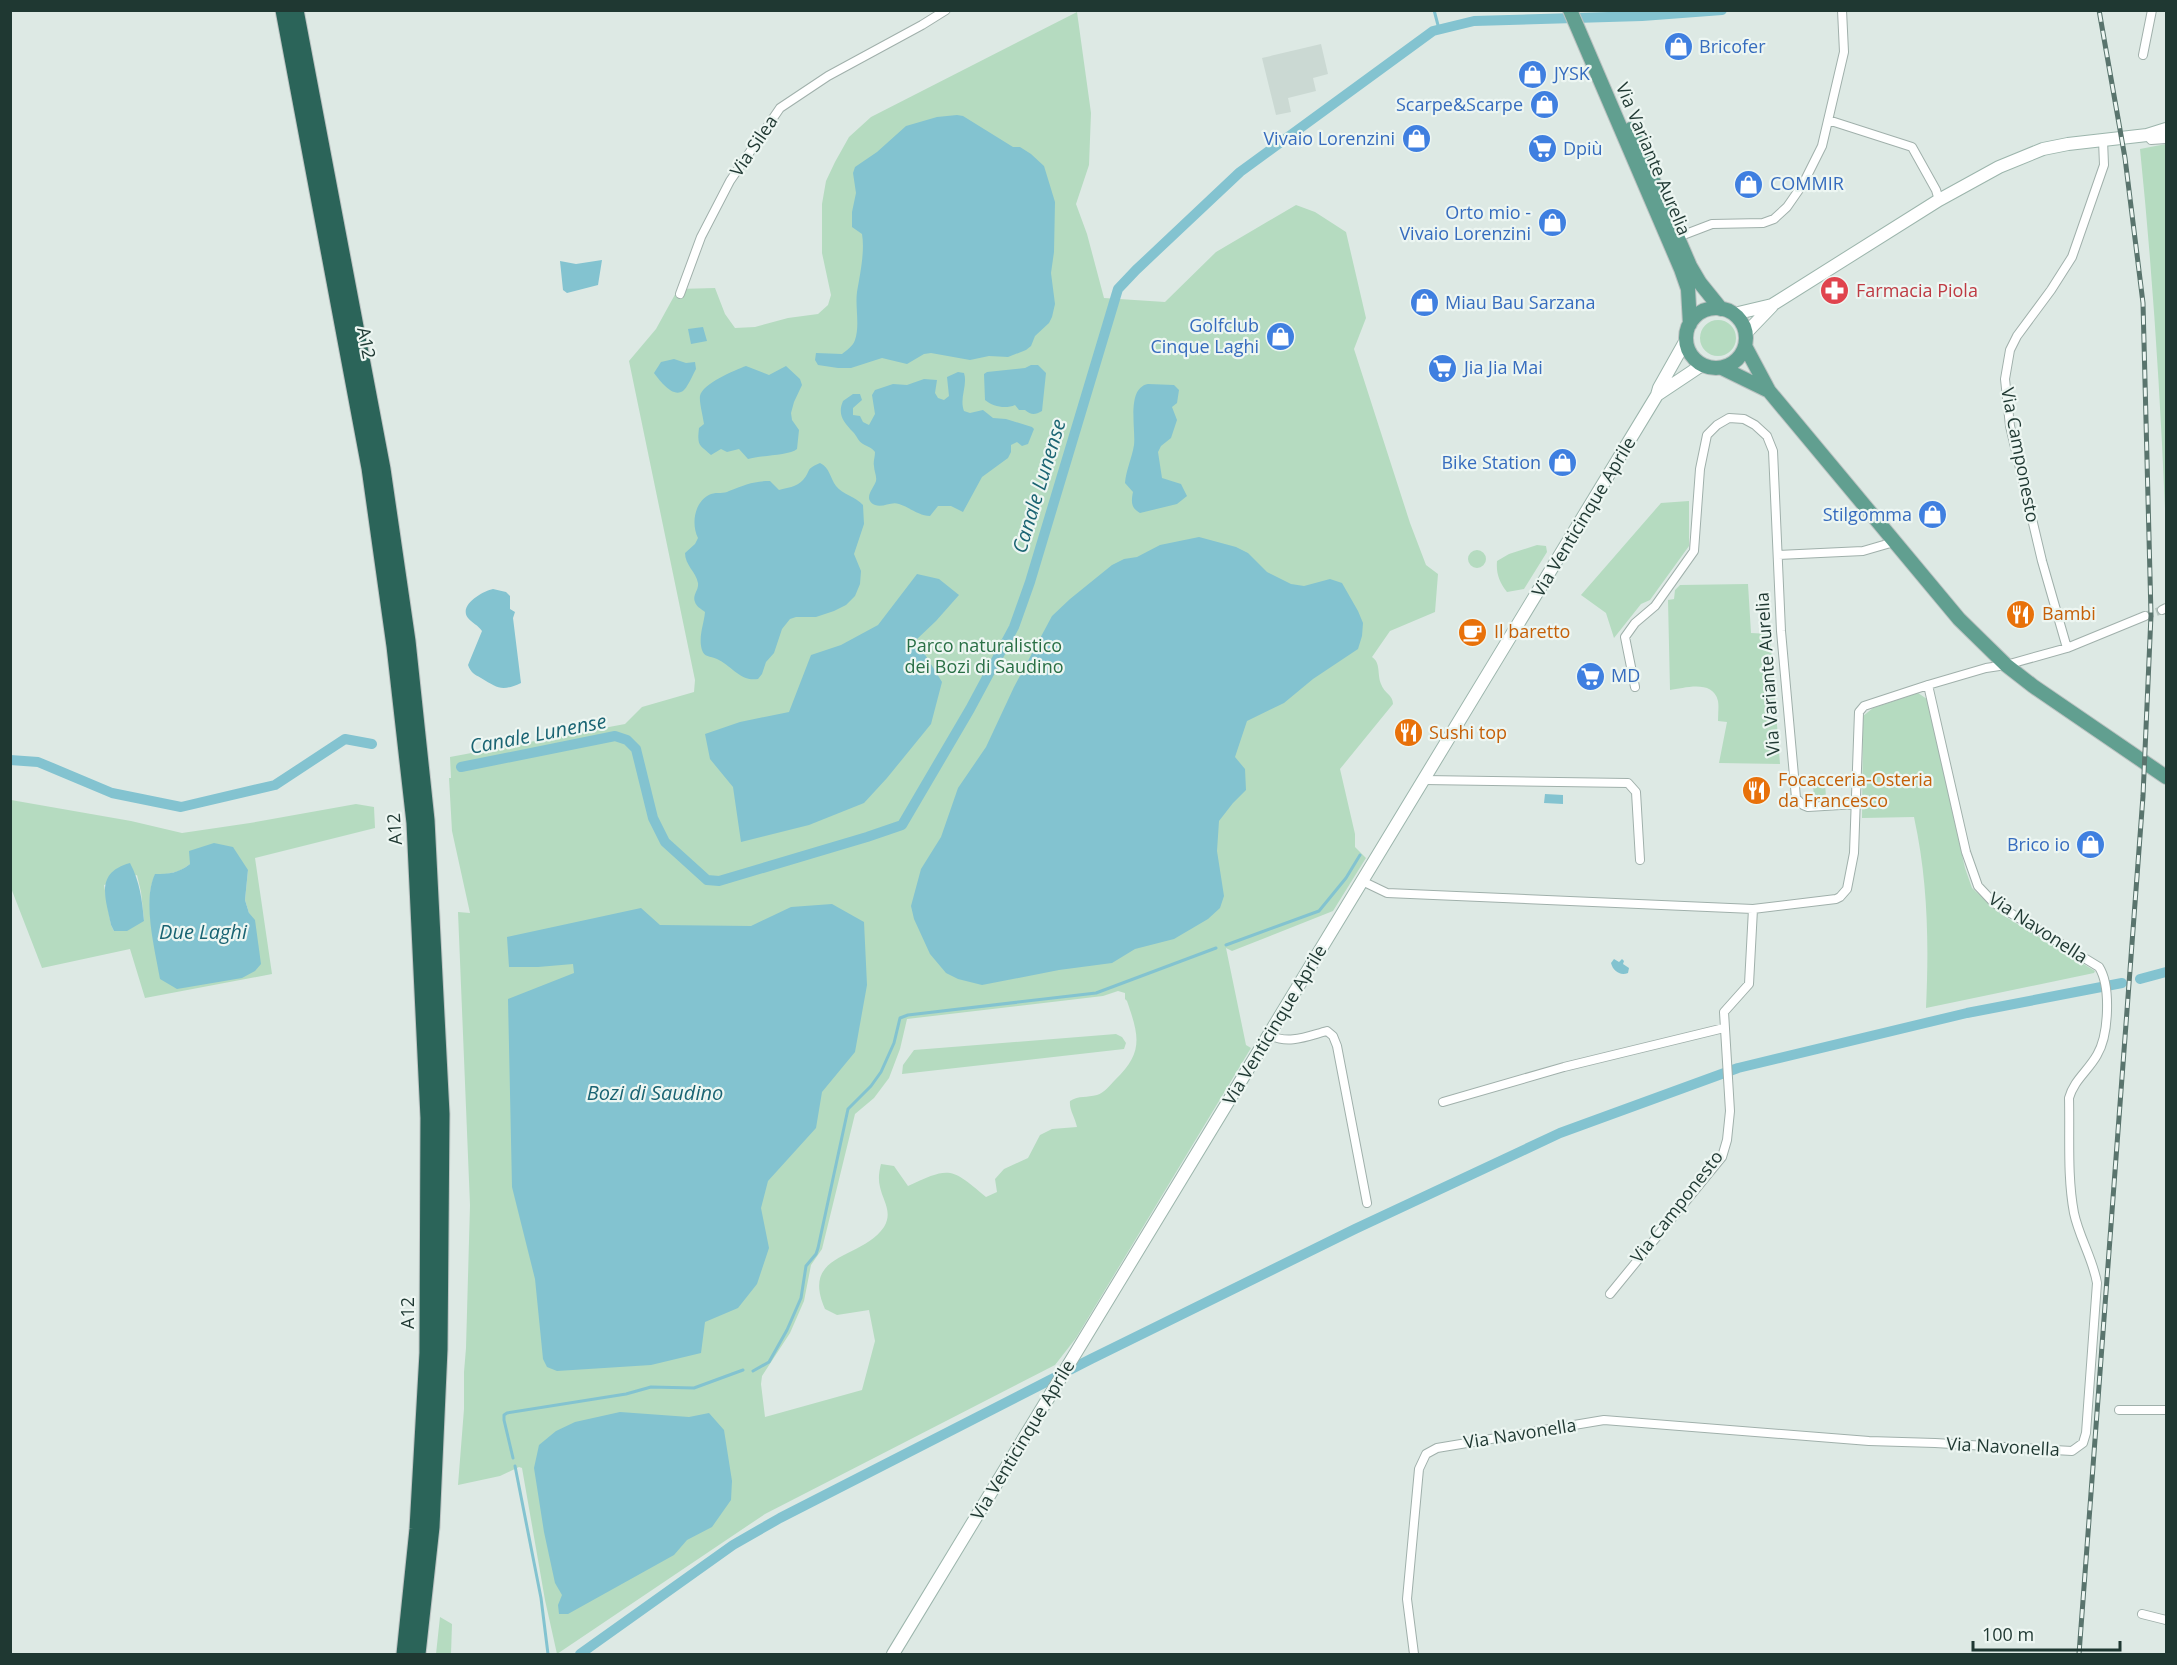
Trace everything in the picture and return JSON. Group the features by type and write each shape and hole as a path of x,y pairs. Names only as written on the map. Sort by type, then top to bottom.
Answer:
{"highway":[{"name":"A12","path":"283,10 369,468 394,646 414,823 428,1118 427,1353 417,1529 404,1654"},
{"name":"A12","path":"296,10 383,469 408,641 427,820 442,1114 440,1349 432,1527 418,1654"}],"main road":[{"name":"Via Variante Aurelia","path":"1570,10 1585,36 1700,284 1727,312"},
{"name":"Via Variante Aurelia","path":"1579,10 1585,36 1681,269 1688,289 1690,324"},
{"path":"1772,305 1727,312 1712,309 1703,312 1690,324 1686,340 1694,359 1712,368 1722,368 1737,361 1746,340 1772,305 1939,200 1996,168 2043,149 2147,135 2166,129"},
{"path":"1727,312 1740,320 1746,340 1769,391 1959,619 2006,665 2058,705 2166,777"},
{"name":"Via Venticinque Aprile","path":"894,1654 1657,395 1686,340"},
{"name":"Via Venticinque Aprile","path":"1657,395 1702,365"},
{"path":"1722,368 1769,391"}],"street":[{"name":"Via Silea","path":"680,294 701,237 730,181 780,108 828,76 945,10"},
{"path":"1678,237 1712,224 1763,223 1774,219 1787,207 1803,184 1822,146 1844,52 1842,10"},
{"path":"2144,55 2152,10"},
{"path":"1828,120 1912,147 1936,190 1939,200"},
{"path":"2147,135 2151,140 2166,139"},
{"name":"Via Camponesto","path":"2067,648 2042,561 2010,426 2005,379 2006,364 2017,336 2072,257 2104,165 2103,140"},
{"name":"Via Variante Aurelia","path":"1635,687 1625,637 1635,623 1655,606 1694,551 1700,469 1707,435 1729,418 1744,419 1755,424 1767,436 1773,451 1781,631 1796,798 1808,807 1857,804"},
{"path":"1778,555 1863,551 1894,542"},
{"path":"1362,881 1387,893 1753,909 1836,899 1846,892 1854,852 1859,712 1864,706 1986,668 2006,665 2067,648 2145,616"},
{"name":"Via Navonella","path":"1414,1654 1407,1599 1419,1468 1426,1454 1437,1448 1604,1420 1869,1441 2072,1451 2083,1443 2086,1433 2097,1283 2095,1270 2074,1215 2071,1189 2069,1098 2072,1088 2097,1055 2106,1031 2104,976 2099,967 1994,903 1978,886 1966,852 1928,685"},
{"path":"1424,780 1628,783 1636,792 1640,860"},
{"name":"Via Camponesto","path":"1610,1294 1722,1157 1727,1140 1730,1111 1724,1012 1749,984 1753,909"},
{"path":"1443,1102 1564,1066 1724,1028"},
{"path":"1270,1035 1278,1039 1294,1040 1327,1032 1333,1036 1337,1046 1367,1203"},
{"path":"2119,1410 2166,1410"},
{"path":"2142,1614 2166,1620"}],"shaded area":[{"path":"1321,44 1328,74 1313,78 1316,91 1288,98 1291,112 1276,115 1262,58"}],"green space":[{"name":"Parco naturalistico dei Bozi di Saudino","path":"1077,12 1091,113 1089,165 1076,204 1087,234 1104,298 1165,302 1216,252 1296,205 1315,212 1346,232 1366,318 1354,349 1410,523 1426,565 1438,574 1435,612 1390,631 1372,657 1378,666 1381,684 1392,698 1393,704 1340,769 1355,834 1355,847 1366,858 1333,911 1232,951 1226,948 1246,1045 1251,1048 1076,1338 1055,1365 765,1514 557,1654 545,1600 522,1468 519,1467 500,1476 458,1485 464,1409 470,1205 458,912 470,913 452,831 450,757 625,724 642,707 694,692 695,680 629,361 656,329 678,289 715,288 725,314 735,328 755,327 788,318 818,314 828,305 831,295 822,253 822,204 826,181 849,137 871,117","holes":["1118,991 1125,993 1136,1034 1135,1052 1131,1061 1102,1093 1070,1101 1077,1127 1052,1129 1040,1135 1028,1158 1004,1169 995,1179 997,1192 986,1197 965,1180 950,1173 933,1175 908,1186 894,1166 881,1164 879,1184 887,1211 887,1222 874,1238 827,1267 821,1277 819,1290 825,1309 837,1315 869,1310 875,1341 862,1390 765,1417 762,1376 790,1333 804,1301 811,1265 822,1249 855,1114 874,1098 889,1078 900,1049 907,1019 1103,996"]},
{"path":"2166,144 2166,533 2156,341 2140,149"},
{"path":"1718,320 1731,325 1736,338 1731,351 1718,356 1705,351 1700,338 1705,325"},
{"path":"1689,501 1689,546 1650,600 1641,604 1614,638 1606,613 1581,595 1661,503"},
{"path":"1537,545 1546,546 1547,552 1524,589 1507,592 1499,577 1497,561 1509,554"},
{"path":"1473,550 1481,550 1486,555 1484,566 1473,568 1468,563 1468,555"},
{"path":"1748,584 1751,633 1770,634 1780,764 1719,763 1727,722 1718,721 1718,701 1715,694 1705,687 1698,686 1670,690 1668,600 1674,599 1675,590 1680,585"},
{"path":"1918,693 1927,699 1965,868 1972,888 1998,912 2095,971 2094,973 1926,1008 1926,912 1919,841 1914,817 1862,818 1863,716 1873,708"},
{"path":"1825,782 1826,798 1814,799 1813,783"},
{"path":"11,800 131,821 182,833 356,804 374,807 375,828 255,858 272,974 145,998 130,949 42,968 11,888","holes":["190,864 248,870 245,900 249,913 154,944 150,891 155,875 174,873","137,875 144,920 114,931 104,885"]},
{"path":"1116,1034 1126,1043 1124,1049 902,1074 903,1065 914,1050"},
{"path":"440,1617 452,1624 451,1654 436,1654"}],"water":[{"path":"963,116 1013,147 1020,147 1044,166 1055,202 1054,252 1051,273 1055,304 1049,323 1035,336 1031,346 1008,357 989,356 970,360 931,353 924,354 907,364 882,358 851,368 818,365 815,360 816,353 842,354 855,340 863,248 862,234 852,227 856,193 853,173 855,167 877,152 906,126 937,117"},
{"path":"602,260 598,285 567,293 563,290 560,261 576,264"},
{"path":"703,327 707,341 691,344 688,329"},
{"path":"674,359 686,363 695,362 696,369 687,386 678,393 669,389 654,373 661,362"},
{"path":"1038,365 1046,373 1042,411 1031,414 1025,410 1019,410 1015,405 1000,407 985,400 984,374 1025,368"},
{"path":"746,366 769,375 786,366 800,379 802,385 791,413 792,420 799,430 797,449 788,453 748,459 739,449 727,452 721,449 711,455 700,444 699,428 704,424 700,399 702,391 720,378"},
{"path":"958,372 964,373 965,378 962,401 964,411 970,413 983,410 993,418 1006,419 1032,427 1034,429 1028,444 1022,446 1017,442 1011,445 1008,458 982,477 963,512 951,506 938,506 930,516 922,515 896,503 881,506 871,503 869,497 876,481 875,452 860,441 844,421 841,414 843,401 853,394 860,394 862,400 853,408 853,415 860,416 863,422 869,425 875,414 872,395 875,390 893,384 907,385 924,379 937,380 935,393 938,398 944,400 949,396 947,377"},
{"path":"1148,384 1174,385 1179,390 1177,403 1172,407 1177,420 1171,438 1161,446 1158,452 1162,478 1181,484 1187,496 1177,504 1140,513 1133,507 1133,492 1125,483 1134,445 1134,401 1141,387"},
{"path":"820,463 830,473 839,489 863,505 864,524 854,554 861,571 860,584 855,596 846,605 834,611 816,617 790,619 782,629 774,653 766,662 762,674 758,679 746,678 717,659 706,655 702,650 701,635 705,612 695,602 698,583 685,553 698,538 695,520 698,507 705,497 711,494 727,492 744,485 770,481 779,490 795,486 806,477 810,469"},
{"path":"1199,537 1236,547 1248,553 1267,572 1291,584 1304,586 1330,579 1342,583 1363,623 1358,649 1313,679 1284,703 1247,721 1235,757 1245,769 1246,790 1219,821 1217,851 1224,896 1220,908 1208,919 1174,939 1135,949 1112,963 1059,970 982,985 958,979 946,973 930,954 914,919 911,906 921,869 941,837 958,788 986,747 1014,687 1052,616 1112,565 1124,559 1137,557 1160,545"},
{"path":"917,574 939,579 959,595 916,640 942,682 931,724 864,803 809,825 741,842 733,787 710,759 705,734 740,722 789,712 811,655 841,645 878,625"},
{"path":"493,589 506,592 510,596 510,609 515,612 513,618 521,683 504,688 473,673 468,665 482,631 468,618 466,608 473,599"},
{"path":"1545,794 1563,795 1563,804 1544,803"},
{"name":"Due Laghi","path":"214,843 233,847 248,870 245,900 249,913 255,920 261,964 255,971 242,978 177,989 160,979 151,926 151,885 155,874 174,872 190,864 189,851"},
{"path":"130,863 138,884 144,921 127,931 114,931 105,888 111,873"},
{"name":"Bozi di Saudino","path":"832,904 864,922 867,985 855,1052 822,1092 816,1128 768,1181 761,1208 769,1248 757,1284 738,1308 705,1322 701,1353 651,1365 557,1371 547,1367 543,1359 535,1279 512,1187 508,999 574,973 573,964 509,967 507,937 641,908 660,925 751,926 791,907"},
{"path":"1614,959 1619,962 1622,959 1624,961 1623,964 1629,968 1628,973 1622,974 1615,970 1611,963"},
{"path":"620,1412 689,1417 709,1413 724,1430 732,1481 731,1500 712,1527 687,1540 674,1555 568,1614 559,1614 558,1605 562,1595 555,1583 534,1468 539,1445 556,1431 575,1422"}],"waterway":[{"path":"1434,10 1439,29"},
{"name":"Canale Lunense","path":"461,767 615,736 627,740 636,749 653,818 665,842 707,880 719,881 902,825 970,709 1014,627 1030,582 1118,289 1136,270 1240,172 1433,31 1474,21 1642,16 1722,10"},
{"name":"Canale Lunense","path":"10,760 38,762 112,793 181,807 275,785 345,739 372,744"},
{"path":"1226,945 1319,911 1346,878 1360,855"},
{"path":"753,1371 769,1362 801,1298 806,1266 818,1248 848,1109 871,1086 881,1072 894,1043 900,1018 908,1015 1096,993 1216,948"},
{"path":"2140,979 2166,972"},
{"path":"580,1654 733,1545 780,1518 1091,1359 1355,1229 1560,1133 1738,1068 1967,1013 2122,983"},
{"path":"513,1458 504,1420 504,1415 507,1413 626,1394 651,1387 694,1388 743,1370"},
{"path":"515,1466 541,1598 548,1654"}],"tunnel":[{"path":"2145,616 2162,610"}],"railway":[{"path":"2079,1654 2143,796 2151,615 2143,303 2125,158 2099,10"}],"place":[{"name":"Bricofer","path":"1678,47"},
{"name":"JYSK","path":"1533,74"},
{"name":"Scarpe&Scarpe","path":"1544,105"},
{"name":"Vivaio Lorenzini","path":"1416,139"},
{"name":"Dpiù","path":"1542,149"},
{"name":"COMMIR","path":"1749,184"},
{"name":"Orto mio - Vivaio Lorenzini","path":"1552,223"},
{"name":"Farmacia Piola","path":"1835,291"},
{"name":"Miau Bau Sarzana","path":"1424,303"},
{"name":"Golfclub Cinque Laghi","path":"1280,336"},
{"name":"Jia Jia Mai","path":"1443,368"},
{"name":"Bike Station","path":"1562,463"},
{"name":"Stilgomma","path":"1933,515"},
{"name":"Bambi","path":"2021,614"},
{"name":"Il baretto","path":"1473,632"},
{"name":"MD","path":"1590,676"},
{"name":"Sushi top","path":"1408,733"},
{"name":"Focacceria-Osteria da Francesco","path":"1757,790"},
{"name":"Brico io","path":"2091,845"}]}
